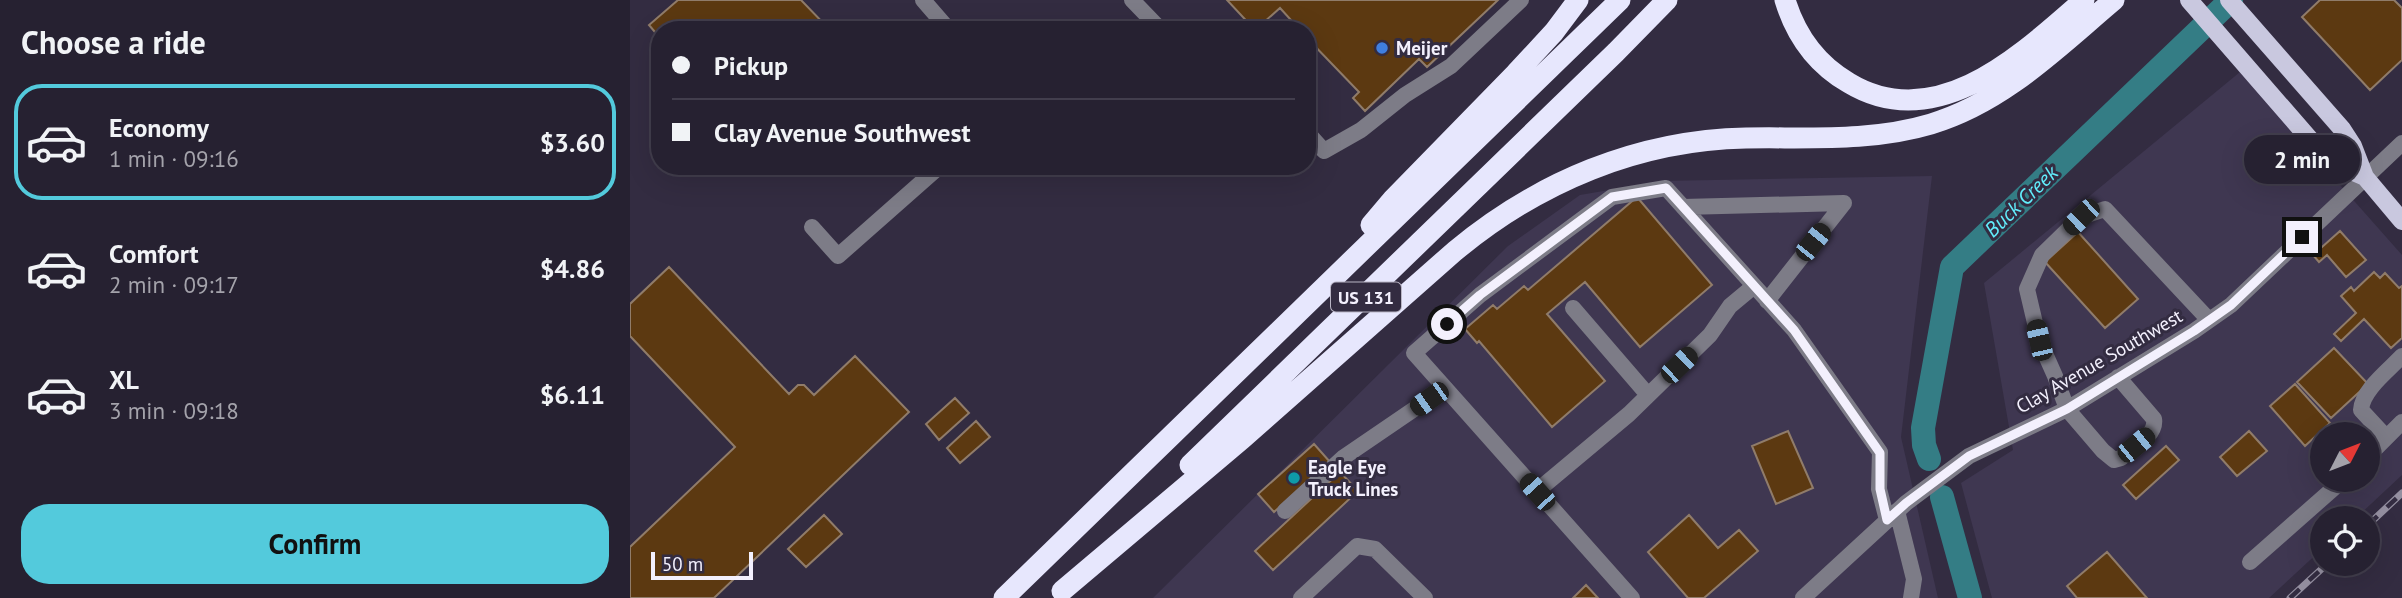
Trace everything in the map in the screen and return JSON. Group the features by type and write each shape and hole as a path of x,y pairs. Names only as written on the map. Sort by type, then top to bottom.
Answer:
{"highway":[{"path":"1321,290 1393,199 1516,74 1578,0"},
{"name":"US 131","path":"1004,598 1620,0"},
{"name":"US 131","path":"1058,595 1607,62 1667,0"},
{"path":"1785,0 1802,38 1811,52 1828,69 1854,87 1901,100 1930,98 1980,80 2008,64 2084,0"},
{"path":"1058,595 1201,474 1455,251 1524,200 1606,163 1681,144 1745,138 1867,136 1938,122 1965,112 2009,87 2114,0"}],"main road":[{"path":"2229,0 2342,129 2353,146 2365,177 2402,221"},
{"path":"2192,3 2326,156 2335,164 2365,177"}],"street":[{"path":"923,0 941,21"},
{"path":"1132,0 1152,21"},
{"path":"1316,142 1324,151 1361,130 1405,94 1451,66 1521,0"},
{"name":"Clay Avenue Southwest","path":"1803,598 1892,515 1969,456 2067,409 2231,305 2402,143"},
{"path":"812,227 838,256 930,175"},
{"path":"1632,598 1414,353 1480,295 1612,197 1666,188 1794,330 1880,453 1880,489 1914,579 1911,598"},
{"path":"1683,207 1844,204 1767,300"},
{"path":"2118,377 2154,419 2155,425 2152,432 2114,460 2067,409 2039,340 2027,289 2042,255 2081,217 2105,209 2209,320"},
{"path":"1537,492 1648,395 1710,335 1730,306 1754,286"},
{"path":"1573,307 1648,395"},
{"path":"2386,437 2361,410 2361,404 2402,356"},
{"path":"1285,512 1344,457 1440,383"},
{"path":"2380,443 2402,422"},
{"path":"2250,562 2329,492"},
{"path":"1301,598 1357,545 1375,549 1424,598"}],"shaded area":[{"path":"2240,72 2402,255 2402,475 2369,506 2310,506 2310,560 2269,598 1992,598 1961,483 2013,450 1984,283"},
{"path":"1932,176 1901,437 1938,598 1153,598 1508,246 1580,195 1662,181"}],"building":[{"path":"678,0 801,0 821,21 654,21"},
{"name":"Meijer","path":"1227,0 1498,0 1427,67 1419,59 1365,111 1353,98 1359,92 1316,47 1316,21 1292,21 1280,8 1265,21 1247,21"},
{"path":"2320,0 2394,0 2402,8 2402,60 2370,90 2302,17"},
{"path":"1637,197 1712,285 1640,347 1585,282 1547,314 1605,381 1552,427 1479,341 1477,343 1465,329 1493,305 1497,309 1524,286 1528,290"},
{"path":"2340,231 2366,260 2346,277 2327,255 2319,262 2313,255"},
{"path":"2078,232 2138,299 2105,328 2045,262"},
{"path":"669,267 789,394 798,385 804,385 814,395 855,356 909,412 714,598 630,598 630,547 735,447 630,336 630,304"},
{"path":"2374,272 2380,278 2385,273 2399,288 2402,286 2402,338 2391,348 2364,319 2341,341 2334,334 2356,313 2341,296 2351,287 2354,291"},
{"path":"2334,348 2368,384 2331,418 2297,382"},
{"path":"2295,384 2329,422 2310,422 2310,441 2305,446 2270,406"},
{"path":"955,398 969,413 939,440 926,424"},
{"path":"976,421 990,437 960,463 947,448"},
{"path":"1788,431 1813,488 1776,504 1752,446"},
{"path":"2249,431 2267,451 2237,476 2220,457"},
{"name":"Eagle Eye Truck Lines","path":"1314,444 1330,462 1274,512 1258,494"},
{"path":"2166,446 2179,460 2136,499 2123,485"},
{"path":"1340,472 1358,491 1273,570 1255,551"},
{"path":"824,515 842,534 806,567 788,549"},
{"path":"1689,515 1718,548 1739,530 1758,551 1704,598 1688,598 1648,552"},
{"path":"2107,552 2147,598 2077,598 2067,586"},
{"path":"1586,585 1598,598 1573,598"}],"waterway":[{"name":"Buck Creek","path":"1929,459 1924,445 1923,428 1952,267 2231,0"},
{"name":"Buck Creek","path":"1942,497 1970,598"}],"railway":[{"path":"2380,514 2402,493"},
{"path":"2290,598 2314,576"}],"place":[{"name":"Meijer","path":"1382,48"},
{"name":"Eagle Eye Truck Lines","path":"1294,478"}],"route":[{"path":"1447,324 1480,295 1612,197 1666,188 1794,330 1880,453 1880,489 1887,520 1969,456 2067,409 2194,331 2231,305 2302,237"}]}
